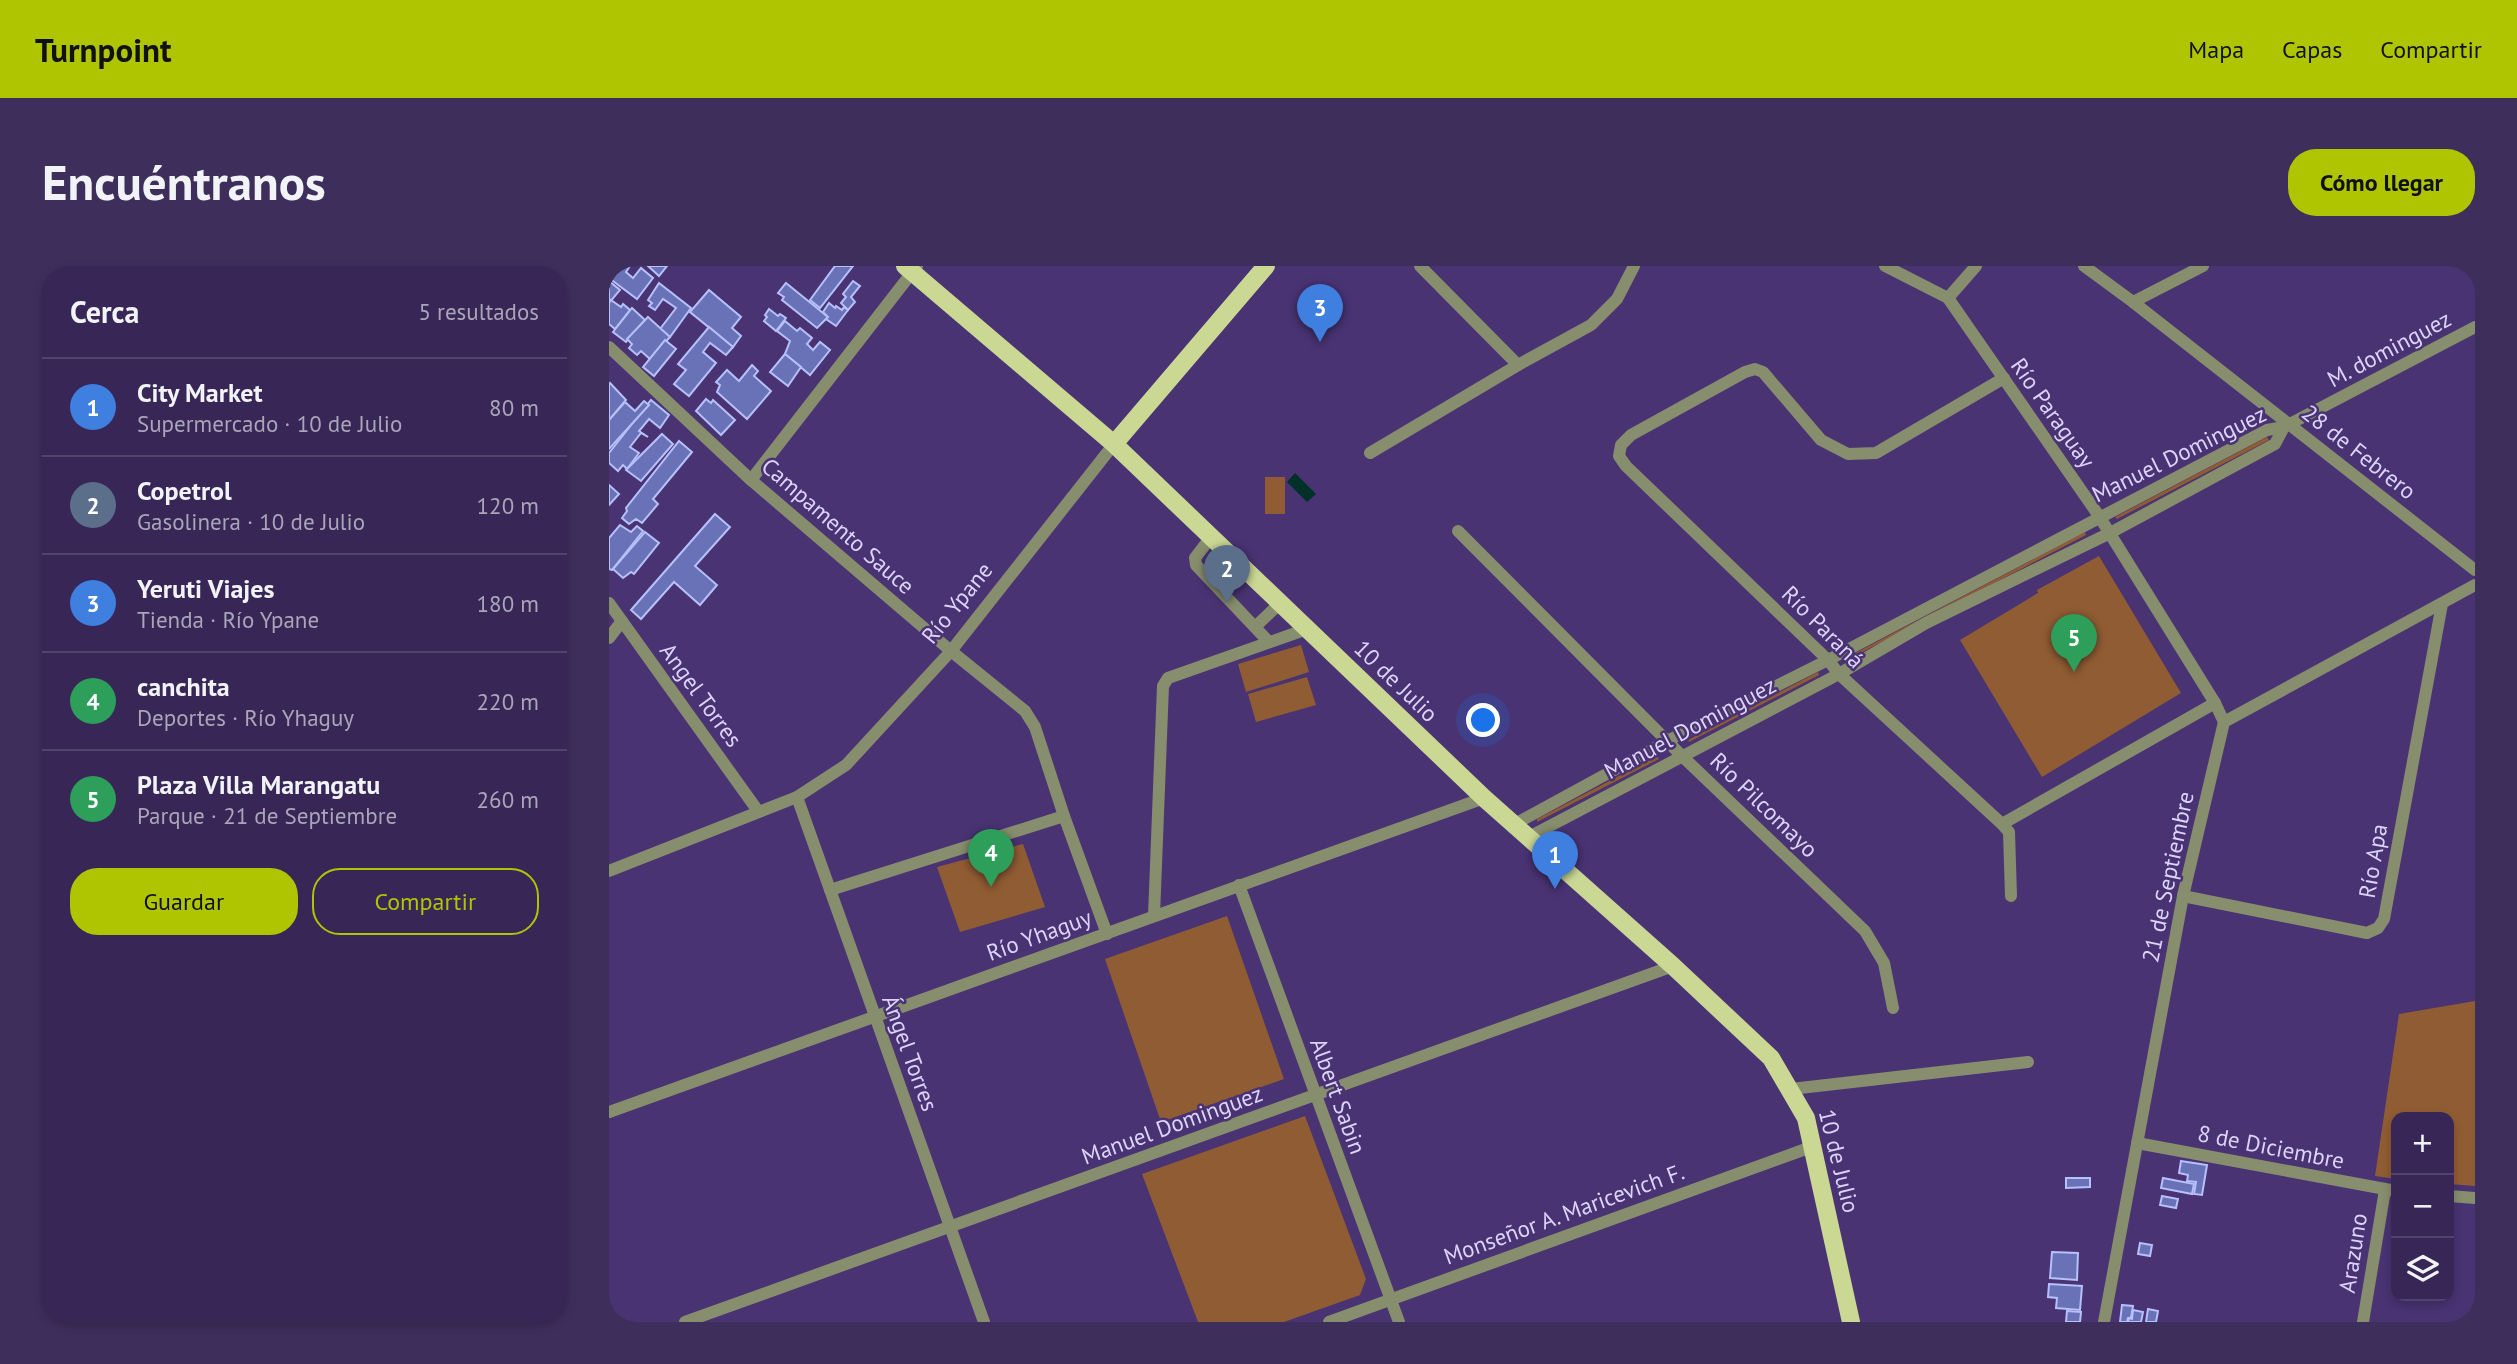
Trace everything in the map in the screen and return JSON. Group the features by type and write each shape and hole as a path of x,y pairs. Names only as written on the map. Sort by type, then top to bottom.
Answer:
{"main road":[{"name":"Río Ypane","path":"1114,444 1266,266"},
{"name":"10 de Julio","path":"911,268 1114,444 1484,798 1673,966 1771,1058 1806,1118 1851,1322"}],"street":[{"path":"1420,266 1518,365"},
{"path":"1370,453 1591,325 1617,299 1634,266"},
{"name":"Río Paraguay","path":"1885,266 1948,298 2099,516 2215,703 2224,722"},
{"path":"1948,298 1976,266"},
{"name":"28 de Febrero","path":"2084,266 2475,570"},
{"path":"2133,302 2203,266"},
{"path":"751,480 911,268"},
{"name":"M. dominguez","path":"2287,425 2475,327"},
{"name":"Campamento Sauce","path":"609,346 751,480 951,652 1025,711 1035,727 1107,934"},
{"name":"Río Paraná","path":"2002,824 1839,674 1828,660 1636,476 1619,456 1621,445 1631,435 1755,369 1763,372 1821,440 1849,454 1876,453 2004,378"},
{"name":"Manuel Dominguez","path":"1513,825 1669,740 1828,660 2099,516 2267,430 2287,425"},
{"name":"Manuel Dominguez","path":"1527,838 1839,674 1926,623 2109,533 2275,444 2287,425"},
{"name":"Río Ypane","path":"609,871 797,797 846,765 951,652 1114,444"},
{"name":"Río Pilcomayo","path":"1458,531 1682,756 1865,931 1884,963 1893,1008"},
{"path":"1211,537 1195,558 1196,565 1269,642"},
{"path":"2224,722 2475,585"},
{"name":"Angel Torres","path":"609,603 758,811"},
{"path":"1255,627 1279,604"},
{"name":"Río Apa","path":"2183,896 2367,933 2378,928 2384,919 2442,604"},
{"path":"609,638 622,621"},
{"path":"1154,916 1163,686 1168,678 1307,629"},
{"path":"2011,896 2009,832 2002,824 2215,703"},
{"name":"21 de Septiembre","path":"2104,1322 2183,896 2224,722"},
{"name":"Ángel Torres","path":"797,797 984,1322"},
{"name":"Río Yhaguy","path":"609,1112 1484,798"},
{"path":"830,890 1064,816"},
{"name":"Albert Sabin","path":"1239,885 1399,1322"},
{"name":"Manuel Dominguez","path":"685,1322 1673,966"},
{"path":"1791,1089 2028,1062"},
{"name":"8 de Diciembre","path":"2137,1143 2391,1191"},
{"name":"Monseñor A. Maricevich F.","path":"1329,1322 1814,1146"},
{"name":"Arazuno","path":"2363,1322 2391,1191"},
{"path":"2454,1196 2475,1198"}],"shaded area":[{"path":"2267,437 2269,440 2117,519 2115,517"},
{"path":"1295,473 1316,494 1307,502 1287,482"},
{"path":"1265,477 1285,477 1285,514 1265,514"},
{"path":"2085,532 2086,535 1851,658 1848,657"},
{"path":"2099,556 2181,693 2042,777 1960,640 2038,593 2037,590"},
{"path":"1301,645 1309,672 1246,692 1238,664"},
{"path":"1818,672 1819,675 1689,742 1688,740"},
{"path":"1307,677 1316,705 1256,722 1248,694"},
{"path":"1657,756 1659,759 1537,822 1537,819"},
{"path":"1023,844 1045,907 960,932 937,867"},
{"path":"1227,916 1284,1079 1161,1122 1105,959"},
{"path":"2475,1001 2475,1186 2454,1184 2454,1112 2391,1112 2391,1178 2375,1176 2399,1014"},
{"path":"1305,1116 1366,1279 1360,1295 1284,1322 1198,1322 1142,1174"}],"building":[{"path":"618,266 630,266 626,272 633,278 641,268 653,278 637,299 609,278"},
{"path":"648,266 667,266 659,276"},
{"path":"835,266 853,266 820,308 810,300"},
{"path":"609,281 620,290 609,303"},
{"path":"853,281 860,286 851,297 855,302 848,310 841,303 846,297 843,294"},
{"path":"659,283 691,308 670,337 660,329 676,308 663,299 655,310 649,306 652,303 648,300"},
{"path":"786,283 828,317 817,328 782,300 784,297 778,293"},
{"path":"709,290 741,317 732,328 741,336 733,347 690,312"},
{"path":"611,300 630,310 615,329 609,324"},
{"path":"829,303 835,308 836,306 842,310 844,307 848,310 836,326 826,319 828,317 823,312"},
{"path":"632,308 645,320 626,342 613,332"},
{"path":"769,309 786,318 776,331 764,321"},
{"path":"648,317 670,337 650,359 641,351 637,355 629,348 632,344 627,339"},
{"path":"785,321 812,338 807,344 813,350 820,342 830,350 810,375 785,354 790,341 777,331"},
{"path":"709,327 733,347 726,355 710,343 703,352 716,363 689,396 674,384 686,370 678,364"},
{"path":"665,340 676,349 654,376 643,367"},
{"path":"785,354 801,367 788,386 770,372"},
{"path":"752,365 758,371 754,376 771,391 747,419 717,392 720,385 716,382 727,370 739,381"},
{"path":"609,384 626,400 609,420"},
{"path":"706,399 711,403 713,400 735,420 721,435 696,411"},
{"path":"651,400 669,415 660,428 649,419 639,431 648,437 641,433 630,447 639,453 627,469 623,465 618,471 609,463 609,453"},
{"path":"644,401 649,405 609,449 609,420 625,402 635,411"},
{"path":"662,434 673,444 641,481 626,470"},
{"path":"679,441 692,452 653,499 658,504 642,523 636,519 629,524 622,518 626,508"},
{"path":"609,485 619,494 609,505"},
{"path":"715,514 730,527 695,566 717,585 700,605 674,582 641,619 631,610"},
{"path":"620,525 631,532 637,526 643,531 612,570 609,569 609,538"},
{"path":"645,532 659,543 634,574 631,572 623,578 613,569"},
{"path":"2181,1161 2207,1165 2202,1195 2194,1194 2196,1182 2187,1181 2188,1175 2179,1173"},
{"path":"2066,1178 2090,1178 2090,1187 2066,1188"},
{"path":"2163,1178 2194,1184 2192,1194 2161,1188"},
{"path":"2162,1196 2178,1199 2176,1208 2160,1205"},
{"path":"2140,1243 2152,1245 2150,1256 2138,1254"},
{"path":"2052,1252 2078,1253 2077,1280 2050,1278"},
{"path":"2049,1284 2082,1286 2080,1310 2056,1308 2057,1298 2048,1297"},
{"path":"2122,1305 2133,1306 2131,1318 2128,1318 2127,1322 2120,1322"},
{"path":"2148,1309 2158,1311 2156,1322 2146,1322"},
{"path":"2133,1310 2143,1312 2141,1322 2128,1322 2129,1318 2132,1319"},
{"path":"2067,1311 2081,1312 2080,1322 2066,1322"}],"place":[{"name":"Yeruti Viajes","path":"1320,342"},
{"name":"Copetrol","path":"1227,603"},
{"name":"Plaza Villa Marangatu","path":"2074,672"},
{"name":"canchita","path":"991,887"},
{"name":"City Market","path":"1555,889"}]}
